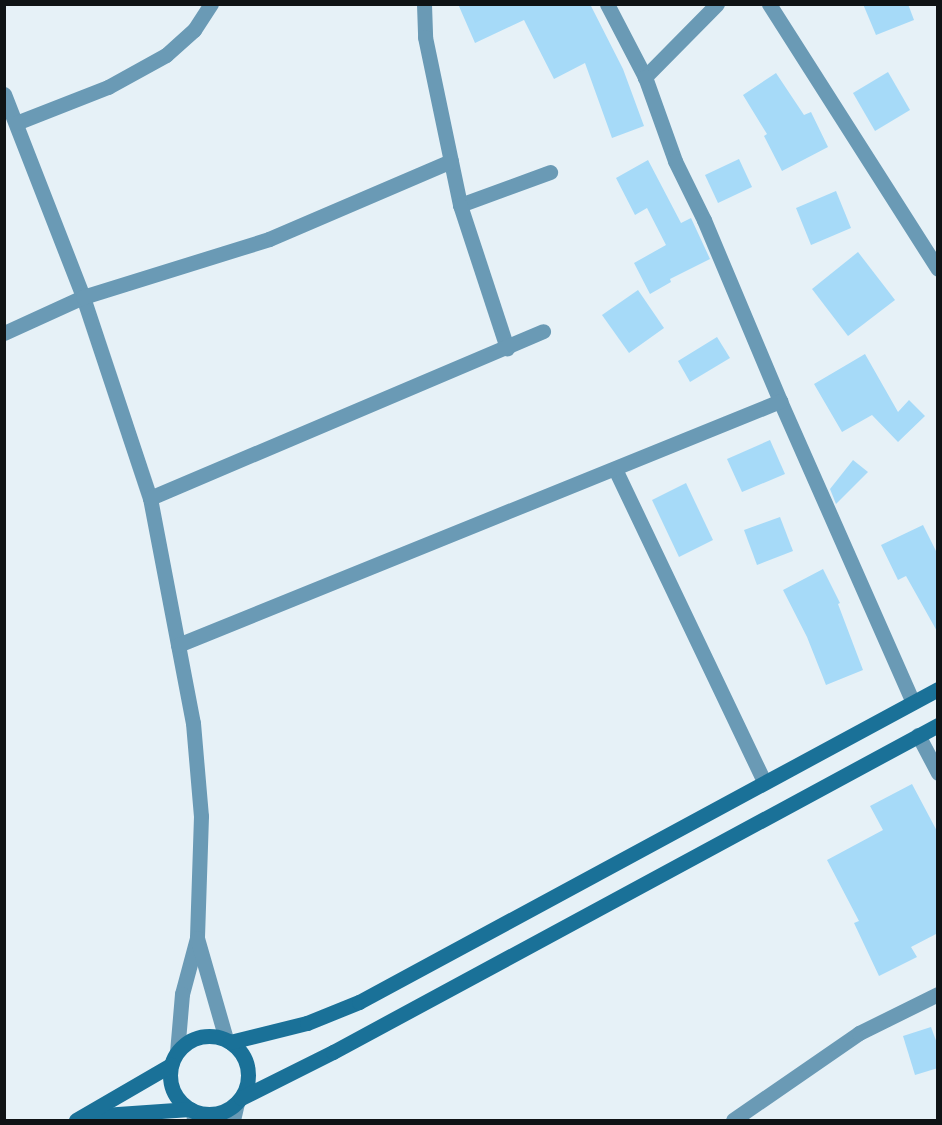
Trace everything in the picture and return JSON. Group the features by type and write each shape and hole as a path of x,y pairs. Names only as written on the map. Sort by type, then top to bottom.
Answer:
{"street":[{"path":"16,123 108,87 166,55 194,30 210,4"},
{"path":"424,4 425,37 460,205 507,348"},
{"path":"607,4 645,77 675,161 704,220 780,401 913,702"},
{"path":"645,77 717,4"},
{"path":"769,4 938,269"},
{"path":"4,94 83,297 150,498 178,645 199,771 201,816 197,938 182,994 174,1059 173,1090 192,1114"},
{"path":"4,333 83,297 269,239 451,161"},
{"path":"460,205 550,172"},
{"path":"150,498 543,331"},
{"path":"178,645 780,401"},
{"path":"615,469 764,781"},
{"path":"228,1041 307,1023 359,1002 764,781 938,689"},
{"path":"80,1119 217,1114 239,1100 333,1053 938,725"},
{"path":"918,735 938,773"},
{"path":"197,938 228,1041"},
{"path":"733,1120 859,1033 938,994"},
{"path":"80,1119 174,1059 187,1043 199,1037 213,1036 228,1041 240,1050 249,1074 232,1120"}],"building":[{"path":"458,4 590,4 623,69 644,126 612,138 585,63 554,79 524,20 475,43"},
{"path":"863,4 908,4 914,20 876,35"},
{"path":"888,72 910,110 875,131 853,93"},
{"path":"776,73 804,115 811,112 828,147 782,171 764,136 767,134 743,95"},
{"path":"739,159 752,187 718,203 705,175"},
{"path":"648,160 681,223 691,218 710,259 670,279 671,282 650,294 634,263 666,245 647,208 635,215 616,178"},
{"path":"836,191 851,228 811,245 796,208"},
{"path":"858,252 895,300 848,336 812,289"},
{"path":"638,290 664,328 629,353 602,315"},
{"path":"717,337 730,358 690,382 678,361"},
{"path":"865,354 898,412 909,400 925,416 898,442 872,415 842,432 814,384"},
{"path":"770,440 785,474 742,492 727,459"},
{"path":"853,460 868,472 836,504 830,489"},
{"path":"686,483 713,540 679,557 652,500"},
{"path":"780,517 793,551 757,565 744,530"},
{"path":"923,525 938,555 938,633 906,576 898,580 881,545"},
{"path":"823,569 840,603 838,604 863,670 826,685 807,637 783,590"},
{"path":"912,784 938,833 938,933 911,947 917,957 879,976 854,923 859,921 827,860 883,830 870,806"},
{"path":"931,1027 938,1046 938,1068 915,1075 903,1036"}]}
